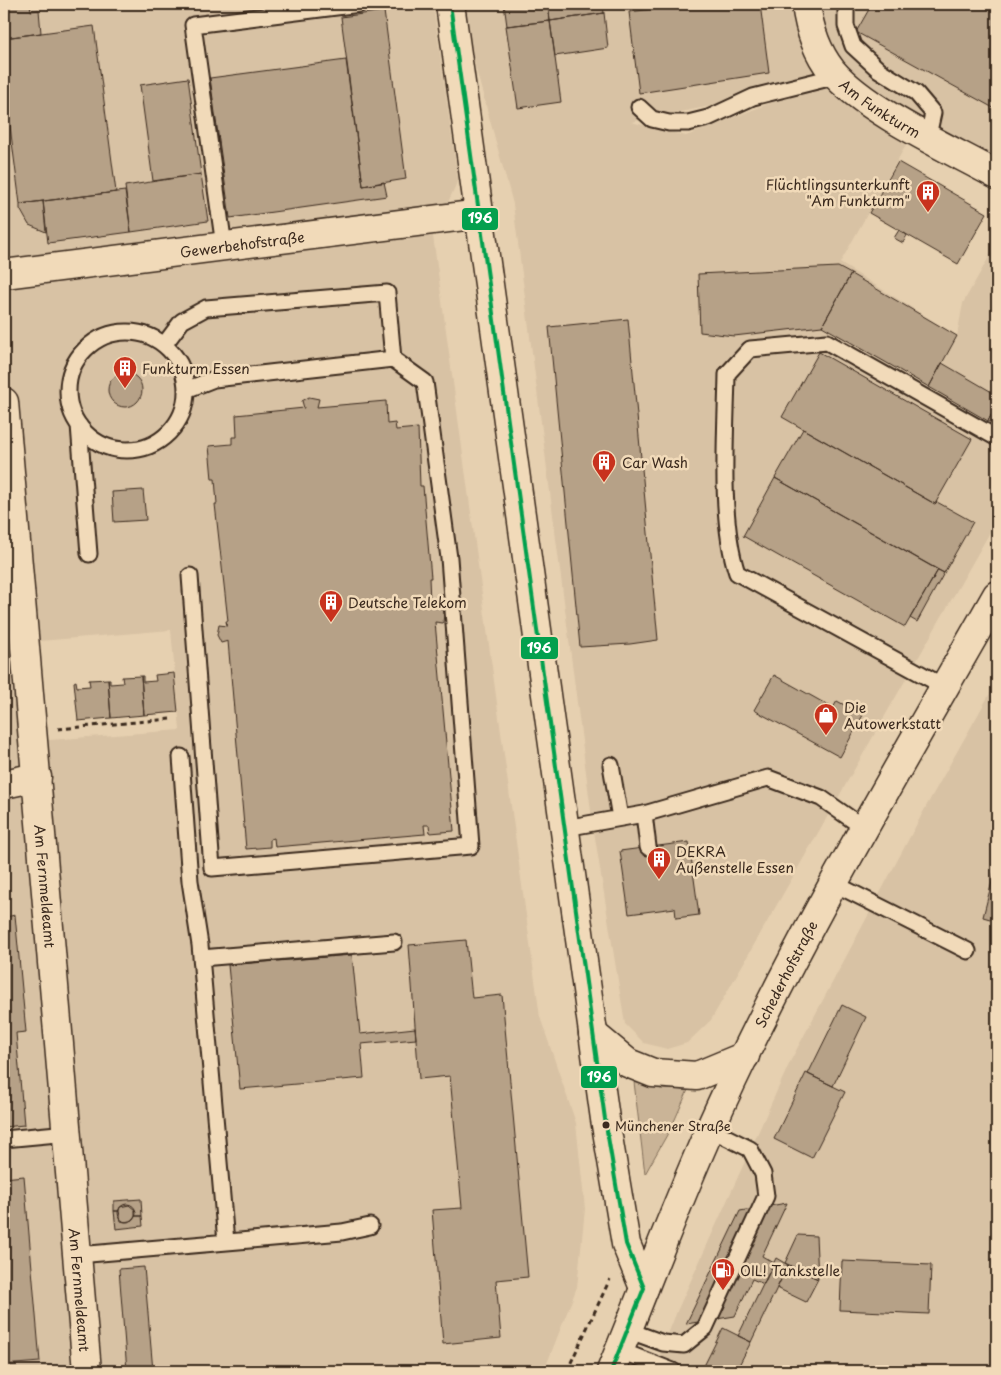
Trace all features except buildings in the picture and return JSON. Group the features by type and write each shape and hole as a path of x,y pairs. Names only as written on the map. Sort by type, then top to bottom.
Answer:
{"street":[{"path":"450,4 593,1034 626,1244 644,1288"},
{"name":"Am Funkturm","path":"806,4 808,23 816,46 837,76 850,88 891,116 997,175"},
{"name":"Gewerbehofstraße","path":"4,274 480,214"},
{"name":"Am Fernmeldeamt","path":"4,402 87,1371"},
{"name":"Schederhofstraße","path":"619,1350 710,1129 745,1056 864,828 997,595"},
{"path":"4,784 37,777"},
{"path":"593,1034 628,1063 653,1073 696,1076 745,1056"}],"lane":[{"path":"224,246 193,25 360,4"},
{"path":"846,4 846,26 853,46 880,70 916,93 933,113 928,136"},
{"path":"639,107 652,119 669,123 688,123 708,118 754,97 837,76"},
{"path":"164,345 182,322 206,308 387,293 393,359"},
{"path":"121,333 138,333 164,345 179,363 186,390 184,407 176,424 156,443 140,449 123,450 106,446 90,438 79,425 71,409 68,392 71,375 78,359 89,346 104,337 121,333"},
{"path":"945,687 737,573 730,550 726,478 727,374 750,349 827,342 997,438"},
{"path":"186,390 214,379 393,359 425,382 449,558 471,846 212,868 190,576"},
{"path":"79,425 89,554"},
{"path":"181,757 190,881 201,958 226,1242"},
{"path":"611,765 620,818"},
{"path":"565,828 644,814 768,778 821,798 864,828"},
{"path":"644,814 648,848"},
{"path":"834,883 968,951"},
{"path":"201,958 394,942"},
{"path":"619,1350 663,1343 684,1345 705,1328 766,1196 763,1174 750,1149 710,1129"},
{"path":"4,1139 68,1133"},
{"path":"78,1255 342,1232 370,1226"},
{"path":"619,1350 673,1371"}],"path":[{"path":"33,731 170,719"}],"shaded area":[{"path":"4,4 433,4 458,180 433,236 540,1017 576,1123 585,1209 577,1287 544,1371 4,1371","holes":["171,630 180,730 36,741 28,642"]},
{"path":"458,4 997,4 997,170 864,93 821,85 906,145 840,263 957,336 963,303 997,243 997,520 711,1020 687,1043 667,1049 644,1043 625,1024 592,819 513,204","holes":["816,85 686,136 631,122"]},
{"path":"997,681 997,1371 653,1371 678,1309 791,1060 928,803"},
{"path":"634,1082 661,1089 688,1090 672,1126 645,1174"}],"transit line":[{"name":"196","path":"450,4 605,1119 626,1244 644,1288"},
{"name":"196","path":"611,1371 644,1288"}],"place":[{"name":"Flüchtlingsunterkunft \"Am Funkturm\"","path":"928,213"},
{"name":"Funkturm Essen","path":"125,389"},
{"name":"Car Wash","path":"604,483"},
{"name":"Deutsche Telekom","path":"331,623"},
{"name":"Die Autowerkstatt","path":"826,736"},
{"name":"DEKRA Außenstelle Essen","path":"659,880"},
{"name":"Münchener Straße","path":"606,1125"},
{"name":"OIL! Tankstelle","path":"723,1291"}]}
